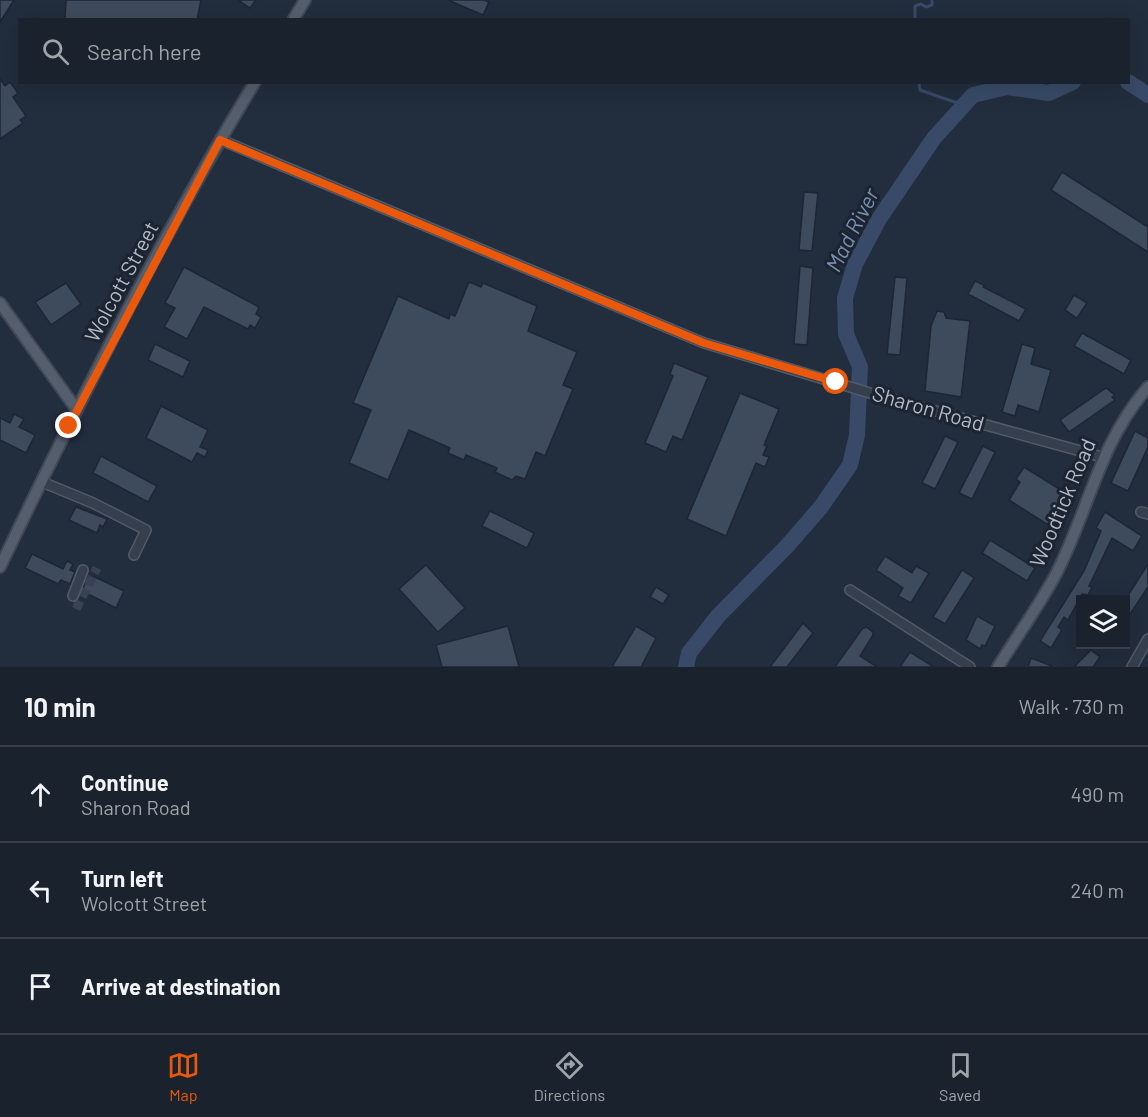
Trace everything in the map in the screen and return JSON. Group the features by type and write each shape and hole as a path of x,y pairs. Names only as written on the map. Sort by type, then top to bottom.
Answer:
{"main road":[{"path":"294,18 305,0"},
{"name":"Wolcott Street","path":"0,567 77,410 220,140 254,84"},
{"path":"0,303 77,410"},
{"name":"Woodtick Road","path":"998,667 1056,575 1086,508 1102,457 1131,408 1148,387"}],"street":[{"name":"Sharon Road","path":"220,140 704,343 870,393 1102,457"},
{"path":"42,482 93,503 146,530 134,555"},
{"path":"73,596 83,570"},
{"path":"850,590 970,667"},
{"path":"1131,667 1148,639"}],"building":[{"path":"0,0 14,0 0,22"},
{"path":"66,0 201,0 197,18 65,18"},
{"path":"238,0 256,0 250,8"},
{"path":"448,0 484,0 489,2 483,15"},
{"path":"0,79 5,86 10,82 18,93 13,97 26,116 20,120 23,123 0,139"},
{"path":"1062,172 1148,227 1148,252 1051,190"},
{"path":"804,192 818,193 812,251 799,250"},
{"path":"800,266 813,268 807,345 794,344"},
{"path":"184,267 259,307 256,314 261,317 255,328 250,325 248,329 204,307 187,339 164,327 175,308 165,303"},
{"path":"895,277 907,278 900,355 887,354"},
{"path":"975,281 1026,309 1019,321 968,294"},
{"path":"469,282 481,287 483,283 537,306 528,331 577,352 563,385 573,389 545,456 536,452 525,479 516,476 512,480 495,472 497,468 466,455 464,460 448,453 450,448 409,430 388,480 349,463 371,410 353,403 398,296 449,319 450,314 455,316"},
{"path":"66,283 81,304 51,325 35,302"},
{"path":"1074,295 1087,303 1077,318 1065,310"},
{"path":"937,311 944,312 946,318 970,321 961,397 925,391 931,326"},
{"path":"1082,333 1131,360 1124,374 1074,346"},
{"path":"155,344 190,361 183,377 148,360"},
{"path":"1022,344 1035,348 1031,364 1051,370 1039,412 1018,405 1015,416 1002,412"},
{"path":"674,363 708,377 682,440 673,436 666,452 645,443 673,376 670,374"},
{"path":"1106,388 1115,395 1112,397 1115,400 1069,432 1060,420"},
{"path":"740,393 779,409 764,445 767,446 763,455 769,457 765,467 756,463 726,536 687,519"},
{"path":"161,406 208,430 200,447 208,450 205,457 197,453 192,462 146,438"},
{"path":"14,414 24,419 19,427 35,435 26,453 0,440 0,418 10,423"},
{"path":"1135,431 1148,438 1148,447 1128,491 1111,483"},
{"path":"945,436 958,442 935,489 922,483"},
{"path":"983,446 995,452 972,499 959,493"},
{"path":"101,456 157,486 148,502 93,473"},
{"path":"1024,467 1069,495 1057,513 1061,516 1053,528 1009,500 1020,482 1016,479"},
{"path":"76,507 107,519 103,527 100,525 97,533 69,520"},
{"path":"490,511 534,533 527,548 482,526"},
{"path":"1105,512 1142,536 1133,551 1112,538 1089,586 1092,587 1088,595 1076,595 1076,605 1068,620 1064,617 1058,627 1062,630 1051,648 1040,641 1084,571 1101,531 1096,528"},
{"path":"990,540 1035,568 1027,581 982,553"},
{"path":"32,554 63,569 67,561 73,564 70,570 75,572 70,584 61,580 58,584 25,568"},
{"path":"885,556 912,573 916,566 929,573 911,603 898,596 903,588 876,570"},
{"path":"1148,564 1148,587 1130,614 1128,595"},
{"path":"426,565 465,608 438,632 399,589"},
{"path":"962,570 974,578 945,624 933,617"},
{"path":"95,577 124,591 116,608 82,591 87,578 93,581"},
{"path":"656,587 669,595 663,604 650,597"},
{"path":"977,616 995,626 985,646 982,645 980,649 966,640"},
{"path":"803,623 813,633 787,667 770,667"},
{"path":"508,626 519,667 442,667 436,645"},
{"path":"636,626 656,638 641,667 612,667"},
{"path":"866,627 873,632 873,635 860,656 877,667 835,667 862,629"},
{"path":"1091,650 1100,657 1093,667 1074,667"},
{"path":"910,652 934,667 900,667"},
{"path":"1031,658 1052,666 1052,667 1028,667"}],"waterway":[{"path":"915,18 915,6 932,5 932,0"},
{"name":"Mad River","path":"1130,83 1148,95"},
{"path":"919,84 920,90 963,105"},
{"name":"Mad River","path":"686,667 689,653 718,616 788,545 821,507 850,465 857,435 860,367 846,334 845,298 855,264 879,219 934,138 973,95 1007,87 1049,93 1069,84"}],"tunnel":[{"path":"76,609 97,568"}],"route":[{"path":"69,426 220,140 704,343 836,382"}]}
